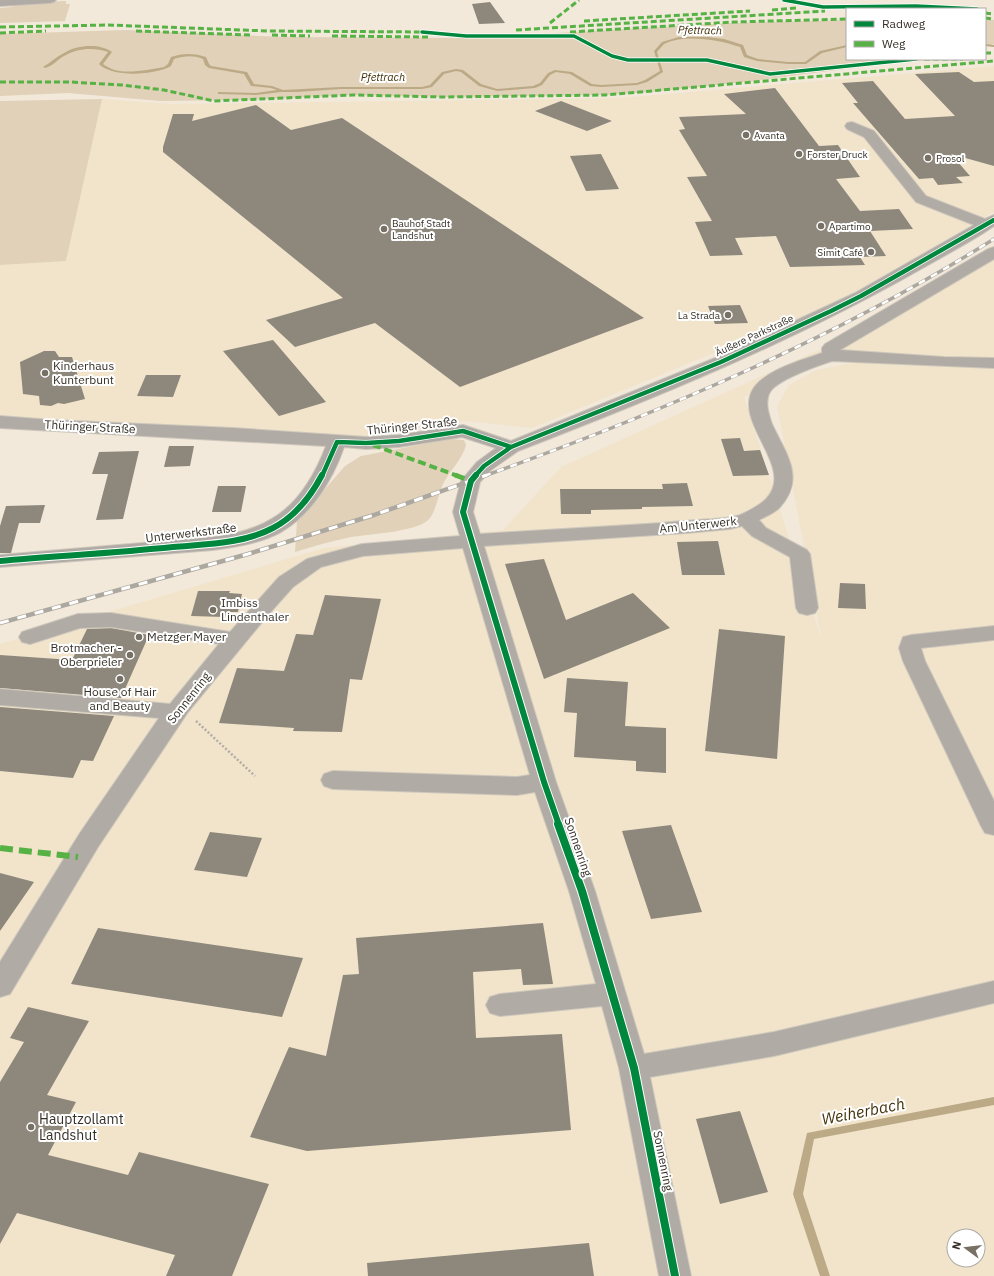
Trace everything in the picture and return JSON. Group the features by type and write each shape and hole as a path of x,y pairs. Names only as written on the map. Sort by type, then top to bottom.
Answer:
{"street":[{"path":"0,3 50,0"},
{"name":"Äußere Parkstraße","path":"852,126 869,134 921,199 990,222"},
{"name":"Äußere Parkstraße","path":"511,447 721,362 861,296 990,222"},
{"path":"831,356 831,348 994,252"},
{"name":"Am Unterwerk","path":"471,541 688,527 730,523 747,519 772,504 780,493 784,482 783,470 759,414 758,402 760,392 771,381 791,370 831,356 875,356 944,362 994,363"},
{"path":"956,372 994,373"},
{"name":"Thüringer Straße","path":"0,422 232,434 366,443 399,441 463,431 511,447"},
{"name":"Unterwerkstraße","path":"0,561 225,542 255,535 274,527 289,517 304,502 331,460 337,442"},
{"name":"Sonnenring","path":"511,447 484,466 471,481 463,512 544,782 582,891 634,1068 674,1276"},
{"path":"747,519 759,532 800,554 807,608"},
{"name":"Sonnenring","path":"0,986 89,840 178,709 286,582 314,563 362,550 471,541"},
{"path":"30,637 78,621 111,620 236,640"},
{"path":"994,633 911,642 910,648 914,661 994,826"},
{"path":"0,697 178,709"},
{"path":"333,780 517,786 544,782"},
{"path":"634,1068 774,1044 994,992"},
{"path":"500,1006 612,994"}],"path":[{"path":"178,709 242,766 256,776"}],"shaded area":[{"path":"66,1 66,4 70,4 65,21 0,23 0,8 38,2"},
{"path":"846,20 846,60 914,60 753,81 651,92 605,95 444,97 353,95 244,100 161,101 68,93 0,96 0,34 126,30 284,37 470,38 731,23"},
{"path":"986,20 994,20 994,44 986,47"},
{"path":"994,66 994,212 840,301 532,428 465,421 368,438 55,422 0,417 0,265 66,261 102,99 171,104 620,98"},
{"path":"102,99 66,261 0,265 0,101"},
{"path":"994,250 994,360 823,353 744,397 822,641 777,406 789,385 816,370 868,360 994,367 994,629 876,641 994,631 994,1276 0,1276 0,644 324,548 503,530 561,467 819,350"},
{"path":"450,439 464,440 466,445 462,455 443,484 436,506 430,518 424,523 405,529 351,537 295,552 297,521 345,466 361,456"}],"building":[{"path":"490,2 505,23 479,24 472,4"},
{"path":"959,72 974,82 994,81 994,166 951,154 970,176 956,177 963,183 938,185 933,178 919,179 853,103 858,103 842,83 873,81 905,119 955,116 915,74"},
{"path":"775,88 819,146 838,145 860,177 836,179 860,211 899,209 913,229 870,231 886,256 860,257 865,265 790,267 776,236 735,238 743,255 710,256 695,222 712,221 687,177 707,176 679,130 685,129 679,117 746,114 724,94"},
{"path":"561,101 612,121 587,131 535,111"},
{"name":"Bauhof Stadt Landshut","path":"256,105 291,130 342,118 644,318 460,387 375,323 295,347 266,320 343,298 163,152 163,147 173,114 194,114 192,121"},
{"path":"601,154 619,189 586,191 570,156"},
{"name":"La Strada","path":"740,305 748,323 715,324 708,306"},
{"path":"273,340 326,402 279,416 223,351"},
{"path":"44,351 55,351 59,357 72,357 85,399 64,404 58,403 51,406 40,405 39,396 23,394 20,362"},
{"path":"146,375 181,375 173,397 137,396"},
{"path":"740,438 744,451 760,450 769,475 733,476 721,439"},
{"path":"169,446 194,446 190,466 164,467"},
{"path":"139,451 123,519 96,520 108,474 92,474 99,452"},
{"path":"687,483 693,506 591,510 591,514 561,514 560,489 663,489 662,484"},
{"path":"218,486 246,486 241,512 212,512"},
{"path":"45,505 40,523 19,523 11,553 0,553 0,526 6,506"},
{"path":"718,541 725,575 682,575 677,542"},
{"path":"544,559 566,620 633,593 670,628 544,679 505,564"},
{"path":"840,583 865,584 866,609 838,608"},
{"path":"198,591 230,591 229,593 242,594 238,612 226,612 225,617 191,616"},
{"path":"325,595 381,599 362,680 350,679 342,732 293,731 294,728 219,723 237,668 284,671 296,634 313,635"},
{"path":"111,628 149,635 121,698 0,688 0,655 72,660 87,629"},
{"path":"719,629 785,636 777,759 705,751"},
{"path":"567,678 628,682 625,726 666,728 666,773 636,771 636,761 574,757 577,713 564,712"},
{"path":"0,707 114,716 93,761 81,760 73,778 0,771"},
{"path":"671,825 702,912 651,919 622,831"},
{"path":"210,832 262,838 247,877 194,870"},
{"path":"0,873 34,882 0,931"},
{"path":"543,923 553,984 523,985 521,969 473,972 476,1038 562,1034 571,1130 307,1151 250,1137 289,1047 326,1056 343,975 359,974 356,938"},
{"path":"98,928 303,958 282,1017 71,984"},
{"name":"Hauptzollamt Landshut","path":"28,1007 89,1021 47,1095 76,1102 48,1155 128,1175 139,1152 269,1184 232,1276 166,1276 175,1255 17,1213 0,1244 0,1082 24,1042 10,1038"},
{"path":"740,1111 768,1192 720,1204 696,1119"},
{"path":"589,1243 594,1276 368,1276 367,1263"}],"waterway":[{"name":"Pfettrach","path":"45,67 74,50 80,48 99,48 110,52 101,64 113,71 150,71 165,68 170,65 172,58 193,55 205,58 207,65 210,67 246,73 252,85 272,87 283,91 341,88 422,88 431,86 443,73 456,70 462,71 480,85 497,90 534,87 541,84 549,74 555,71 571,73 591,85 601,86 637,84 646,81 662,71 655,52 663,43 679,38 708,38 724,40 742,46 745,56 757,60 788,63 806,63 821,52 846,46"},
{"name":"Pfettrach","path":"986,45 994,46"},
{"name":"Pfettrach","path":"219,93 256,94 280,91"},
{"name":"Weiherbach","path":"825,1276 798,1194 810,1136 994,1101"}],"railway":[{"path":"484,476 616,426 746,371 810,341 872,309 934,275 994,239"},
{"path":"0,623 248,554 374,515 487,475"}],"marked path":[{"path":"550,23 579,0"},
{"path":"772,10 797,8"},
{"path":"584,21 750,11"},
{"path":"516,30 825,11"},
{"path":"986,13 994,14"},
{"path":"986,18 994,19"},
{"path":"570,32 734,22 846,19"},
{"path":"0,27 108,25 268,31 426,32"},
{"path":"0,33 46,31"},
{"path":"136,31 250,35"},
{"path":"272,35 310,36"},
{"path":"332,36 428,37"},
{"path":"986,53 994,53"},
{"path":"0,82 70,82 122,85 164,90 214,101 353,95 444,97 605,95 994,61"},
{"path":"373,445 471,481"},
{"path":"0,848 78,857"}],"cycle path":[{"path":"784,0 823,7 916,6 957,8"},
{"path":"422,32 466,36 574,36 612,56 628,60 707,60 770,74 907,60"},
{"path":"675,1276 634,1068 582,891 544,782 463,512 471,481 484,466 511,447 721,362 831,311 861,296 994,220"},
{"path":"0,561 213,544 238,540 262,533 284,521 304,502 327,466 337,442 366,443 399,441 463,431 511,447"}],"place":[{"name":"Avanta","path":"746,135"},
{"name":"Forster Druck","path":"799,154"},
{"name":"Prosol","path":"928,158"},
{"name":"Apartimo","path":"821,226"},
{"name":"Bauhof Stadt Landshut","path":"384,229"},
{"name":"Simit Café","path":"871,252"},
{"name":"La Strada","path":"728,315"},
{"name":"Kinderhaus Kunterbunt","path":"45,373"},
{"name":"Imbiss Lindenthaler","path":"213,610"},
{"name":"Metzger Mayer","path":"139,637"},
{"name":"Brotmacher - Oberprieler","path":"130,655"},
{"name":"House of Hair and Beauty","path":"120,679"},
{"name":"Hauptzollamt Landshut","path":"31,1127"}]}
